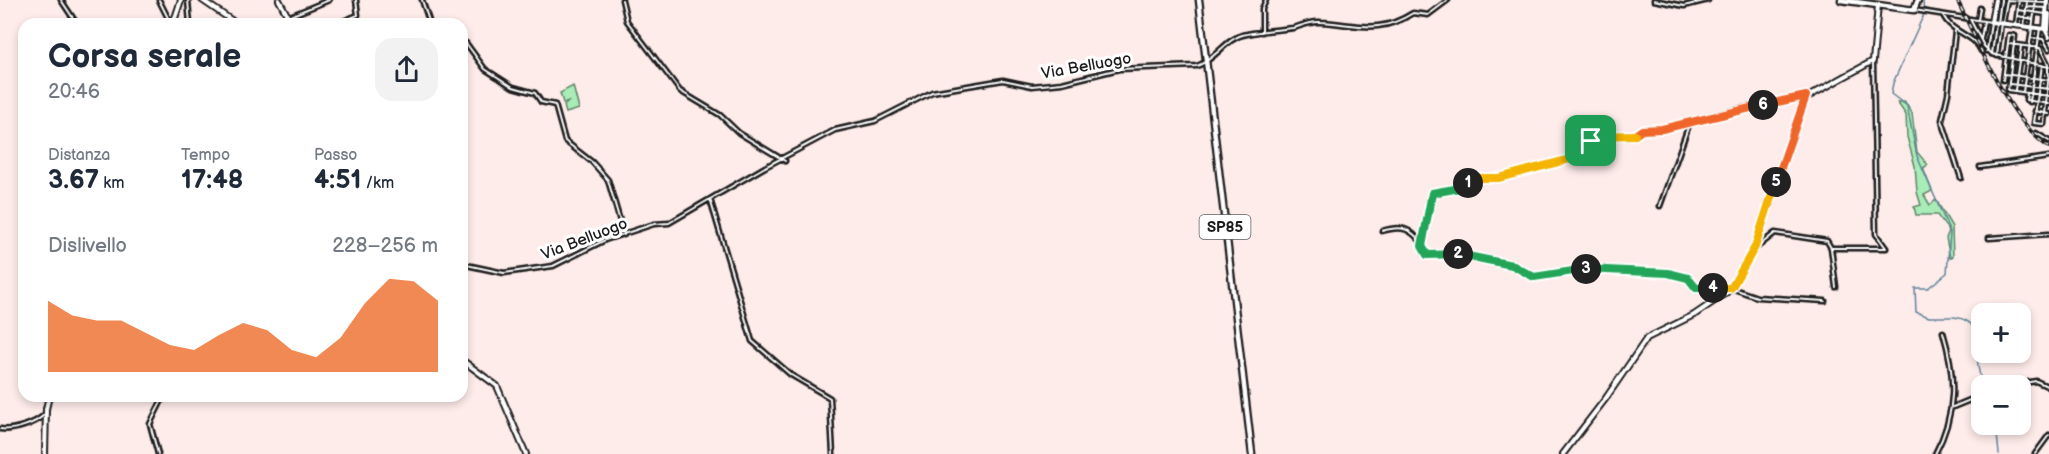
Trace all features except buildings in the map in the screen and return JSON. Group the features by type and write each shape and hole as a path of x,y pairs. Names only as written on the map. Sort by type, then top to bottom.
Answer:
{"main road":[{"name":"SP85","path":"1199,0 1252,454"},
{"path":"1841,0 1916,8"}],"street":[{"path":"61,0 73,18"},
{"path":"159,0 169,18"},
{"path":"174,18 181,0"},
{"path":"188,0 190,18"},
{"path":"202,0 228,18"},
{"path":"279,0 290,16 328,0"},
{"path":"351,18 358,15 356,0"},
{"path":"422,0 428,18"},
{"path":"622,0 627,21 680,91 720,115 739,133 785,161"},
{"path":"1262,32 1262,9 1266,0"},
{"name":"Via Belluogo","path":"468,265 504,273 553,266 605,240 654,224 669,223 835,130 875,120 932,92 1003,80 1032,86 1062,83 1119,69 1174,69 1206,62 1234,38 1318,22 1365,28 1392,24 1408,19 1413,13 1428,15 1448,0"},
{"path":"1654,0 1684,6 1708,0"},
{"path":"1832,248 1886,248 1876,234 1873,61 1878,5 1868,0"},
{"path":"1995,0 1998,23 1997,56"},
{"path":"1992,54 2001,0"},
{"path":"1987,51 2007,0 2047,1 2049,22 2047,35"},
{"path":"2003,80 2008,44 2017,16 2019,0"},
{"path":"2024,26 2027,1"},
{"path":"2030,102 2024,85 2036,1"},
{"path":"2018,10 2035,7 2047,8"},
{"path":"1916,8 1931,13 1965,18"},
{"path":"1978,20 1980,8"},
{"path":"2026,9 2048,14"},
{"path":"2044,56 2049,51 2048,14"},
{"path":"1943,15 1956,31 1977,44 1981,51"},
{"path":"2017,16 2033,19"},
{"path":"2047,35 2040,28 1970,19 1987,51 1992,54 2049,65"},
{"path":"1981,39 1984,21"},
{"path":"2040,28 2032,87 2027,93 2026,100 2047,104"},
{"path":"1956,31 1948,94 1942,120 1961,178"},
{"path":"2011,35 2015,36 2008,90 2048,96"},
{"path":"2030,38 2038,39 2047,35"},
{"path":"2008,44 2037,48 2049,65 2047,114 2044,124 2034,123 2042,65"},
{"path":"2015,91 2021,46"},
{"path":"468,47 485,69 513,87 534,93 541,102 555,105 565,141 592,162 608,180 624,235"},
{"path":"1825,301 1757,297 1731,288 1696,288 1688,278 1668,273 1593,268 1534,277 1512,265 1483,258 1452,254 1427,255 1422,250 1432,193 1460,188 1478,178 1499,178 1570,159 1596,136 1634,136 1642,130 1662,129 1806,96 1873,61"},
{"path":"2004,74 2048,80"},
{"path":"2009,83 2048,89"},
{"path":"1563,454 1604,402 1647,338 1694,315 1731,288 1754,250 1806,96"},
{"path":"2035,111 2047,114"},
{"path":"1660,206 1690,122"},
{"path":"2036,133 2049,141"},
{"path":"1980,167 2049,157"},
{"path":"710,199 750,338 791,375 830,398 833,454"},
{"path":"1382,231 1396,227 1405,228 1423,244"},
{"path":"1754,250 1775,233 1827,241 1832,248 1836,286"},
{"path":"1989,238 2049,234"},
{"path":"1935,454 1953,407 1953,380 1943,332"},
{"path":"468,364 497,386 526,454"},
{"path":"2031,382 2036,381 2049,387"},
{"path":"1953,407 1971,400"},
{"path":"45,454 48,402"},
{"path":"158,454 150,424 161,402"},
{"path":"0,429 7,430 38,421 46,415"},
{"path":"2035,454 2049,435"}],"green space":[{"path":"573,86 579,109 566,113 564,106 568,102 563,103 560,93"},
{"path":"1897,102 1905,102 1912,113 1917,152 1928,165 1923,168 1932,191 1924,195 1930,205 1936,200 1952,227 1953,256 1950,258 1946,238 1949,231 1937,215 1916,215 1914,207 1921,205 1917,192 1915,166 1907,137 1906,115"}],"waterway":[{"path":"1923,0 1924,14 1893,83 1891,94 1907,106 1917,156 1950,232 1947,273 1928,288 1915,288 1916,312 1929,317 1951,317"},
{"path":"1953,317 1963,319 1974,329 1978,343 1980,375"},
{"path":"1997,435 1999,454"}],"railway":[{"path":"1957,0 1985,59 2008,100 2034,135 2049,147"}],"route":[{"path":"1806,96 1755,247 1731,288 1696,288 1688,278 1682,275 1593,268 1540,278 1512,265 1483,258 1452,254 1424,254 1422,246 1432,193 1460,188 1478,178 1499,178 1570,159 1591,141 1596,136 1634,136 1642,130 1662,129 1743,108 1806,96"}]}
